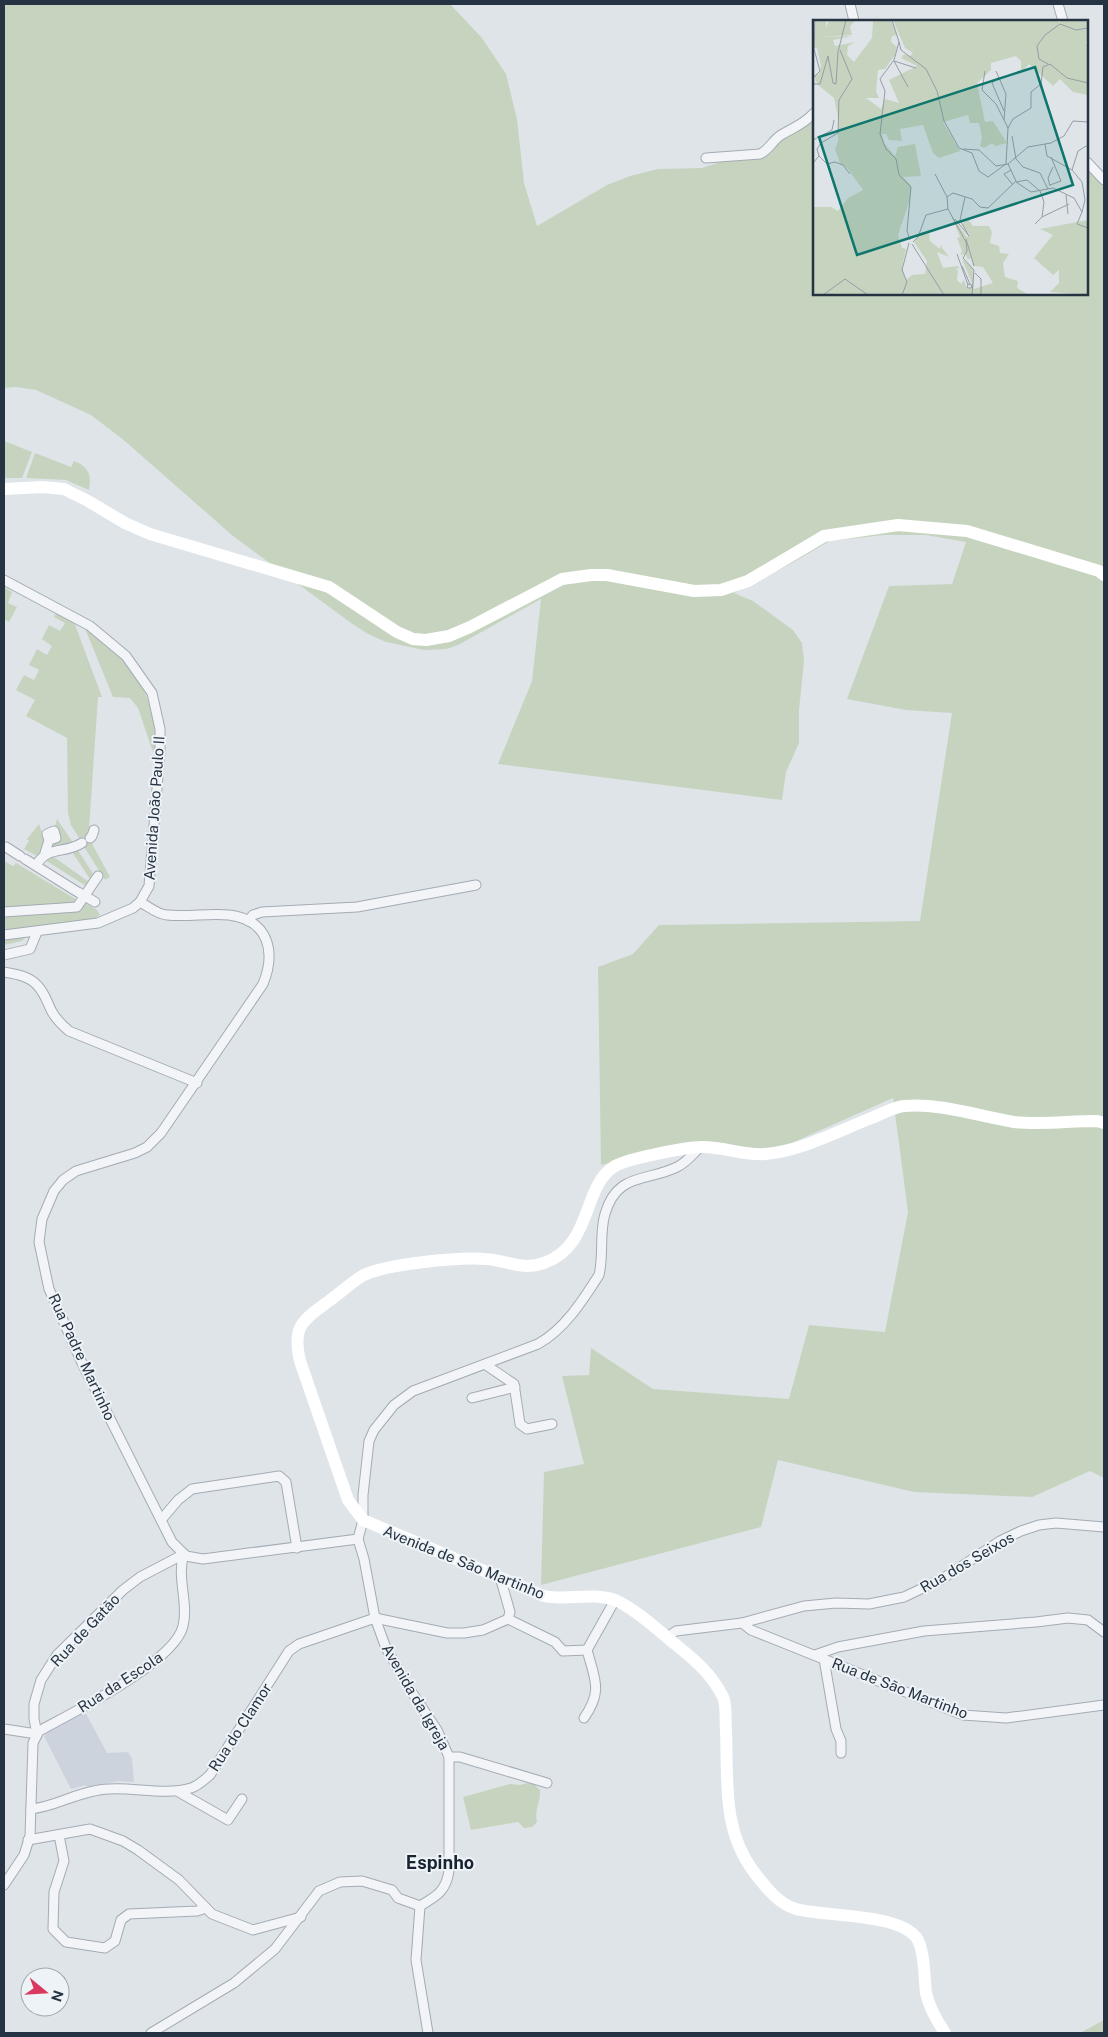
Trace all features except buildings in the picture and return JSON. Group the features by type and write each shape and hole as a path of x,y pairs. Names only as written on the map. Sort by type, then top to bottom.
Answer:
{"main road":[{"path":"4,489 42,487 64,489 124,523 150,534 330,587 397,632 420,639 449,636 562,579 607,575 694,590 721,590 748,581 824,536 898,525 967,531 1030,549 1104,574"},
{"path":"363,1520 348,1500 300,1360 296,1343 299,1328 312,1314 362,1276 380,1269 463,1259 486,1259 523,1267 545,1263 564,1250 582,1227 599,1183 614,1166 632,1160 700,1147 761,1155 783,1152 902,1106 944,1108 1016,1122 1088,1121 1104,1123"},
{"name":"Avenida de São Martinho","path":"363,1520 544,1596 556,1598 594,1596 615,1600 667,1637 701,1665 724,1699 728,1810 738,1846 753,1870 777,1898 795,1909 876,1920 907,1930 916,1938 920,1948 927,1995 937,2022 945,2033"}],"street":[{"path":"850,4 854,20"},
{"path":"1058,4 1063,20"},
{"path":"706,158 760,154 766,151 779,136 805,123 813,114"},
{"path":"1088,163 1104,180"},
{"name":"Avenida João Paulo II","path":"4,580 90,626 126,656 152,693 160,729 160,752 149,886 140,902"},
{"path":"45,853 75,847 89,837"},
{"path":"36,866 45,853 50,840"},
{"path":"6,847 95,902"},
{"path":"4,912 77,906 79,893 98,876"},
{"path":"248,921 253,915 262,912 357,907 476,885"},
{"path":"4,934 37,932 98,923 133,908 140,902"},
{"name":"Rua Padre Martinho","path":"140,902 165,915 228,915 240,917 264,934 268,943 270,959 263,984 161,1133 147,1147 135,1153 76,1171 63,1180 54,1191 42,1219 39,1242 49,1289 82,1363 172,1542 184,1554"},
{"path":"4,955 30,949 37,932"},
{"path":"4,972 22,976 36,984 43,992 52,1012 69,1031 197,1083"},
{"path":"184,1554 203,1559 358,1539 363,1520 363,1495 369,1441 394,1405 413,1391 486,1365 551,1337 582,1300 599,1275 602,1265 602,1228 609,1202 626,1183 679,1167 700,1147"},
{"path":"486,1365 514,1384 520,1424 527,1429 552,1424"},
{"path":"472,1398 515,1387"},
{"path":"161,1520 178,1500 192,1489 279,1476 286,1482 297,1548"},
{"name":"Rua dos Seixos","path":"742,1623 804,1606 836,1603 869,1604 904,1597 942,1579 1000,1541 1039,1526 1056,1523 1104,1527"},
{"name":"Avenida da Igreja","path":"358,1539 364,1559 375,1618 386,1648 409,1688 438,1730 449,1757 449,1871 447,1885 435,1898 420,1906"},
{"name":"Rua de Gatão","path":"4,1886 24,1855 28,1840 33,1744 37,1734 34,1704 41,1680 57,1655 128,1586 140,1577 184,1554"},
{"name":"Rua da Escola","path":"37,1734 39,1731 141,1671 165,1653 171,1646 183,1627 184,1595 181,1564 184,1554"},
{"path":"500,1577 510,1612 508,1619"},
{"path":"584,1718 593,1705 597,1688 587,1650 615,1600"},
{"path":"375,1618 447,1634 483,1630 508,1619"},
{"name":"Rua do Clamor","path":"31,1809 44,1808 95,1790 124,1788 177,1791 193,1788 210,1775 289,1651 299,1644 341,1628 375,1618"},
{"name":"Rua de São Martinho","path":"815,1655 838,1647 924,1631 1068,1618 1088,1620 1104,1632"},
{"path":"508,1619 554,1642 563,1651 587,1650"},
{"path":"667,1637 676,1632 742,1623"},
{"name":"Rua de São Martinho","path":"742,1623 751,1630 963,1715 1006,1718 1104,1705"},
{"path":"824,1659 836,1729 842,1741 841,1754"},
{"path":"4,1729 37,1734"},
{"path":"449,1757 460,1757 547,1783"},
{"path":"177,1791 228,1820 242,1799"},
{"path":"28,1840 90,1829 122,1841 179,1880 212,1914 253,1930 301,1917"},
{"path":"59,1835 64,1862 54,1892 53,1929 66,1942 105,1948 115,1941 120,1920 129,1914 197,1911 206,1908"},
{"path":"151,2033 234,1983 274,1949 301,1917 319,1891 340,1882 362,1881 392,1890 398,1898 420,1906 416,1960 428,2033"}],"shaded area":[{"path":"84,1710 107,1753 128,1752 132,1759 134,1782 118,1781 88,1787 85,1785 71,1789 44,1736 52,1728"}],"green space":[{"path":"4,4 450,4 482,38 506,74 517,119 524,183 537,226 607,185 630,176 658,169 702,168 723,161 761,157 813,116 813,295 1088,295 1088,172 1104,177 1104,1478 1090,1471 1032,1497 914,1492 778,1460 761,1527 541,1585 544,1472 584,1464 562,1376 589,1375 591,1348 653,1389 789,1399 809,1325 885,1332 908,1212 893,1098 785,1146 773,1149 687,1145 601,1165 598,967 633,954 659,925 920,921 952,713 906,710 847,699 889,586 952,584 966,542 926,535 884,535 830,541 734,593 753,601 793,630 802,643 804,661 799,710 799,743 786,772 782,800 498,764 532,681 541,599 458,645 446,649 424,650 386,642 368,634 351,623 233,536 126,442 91,415 36,390 16,387 4,388"},
{"path":"4,441 32,452 22,478 4,478"},
{"path":"35,453 71,467 74,461 79,463 88,472 90,480 89,490 66,480 26,478"},
{"path":"4,587 12,592 8,603 17,607 9,622 4,619"},
{"path":"56,613 74,622 102,697 98,697 89,829 92,830 88,837 81,841 71,825 68,813 67,738 26,716 35,700 16,690 24,675 34,680 39,670 29,665 37,649 47,655 52,646 42,639 49,625 60,631 65,623 54,617"},
{"path":"84,626 119,655 138,680 152,714 156,752 153,752 138,708 130,698 113,697"},
{"path":"57,819 74,844 52,848 51,845 59,833 55,826"},
{"path":"39,824 46,844 39,857 24,849 29,841 27,839"},
{"path":"90,840 110,877 105,880 83,845"},
{"path":"77,849 94,875 90,879 72,852"},
{"path":"51,855 89,882 86,886 42,858"},
{"path":"4,861 13,866 16,863 77,900 75,903 4,907"},
{"path":"85,903 97,910 100,915 90,921 35,927 22,941 4,945 4,917 79,910"},
{"path":"510,1784 520,1785 534,1784 540,1790 536,1813 537,1822 532,1827 524,1828 518,1822 471,1830 463,1797"},
{"path":"1104,2020 1104,2033 1080,2033"}],"district":[{"name":"Espinho","path":"440,1862"}]}
